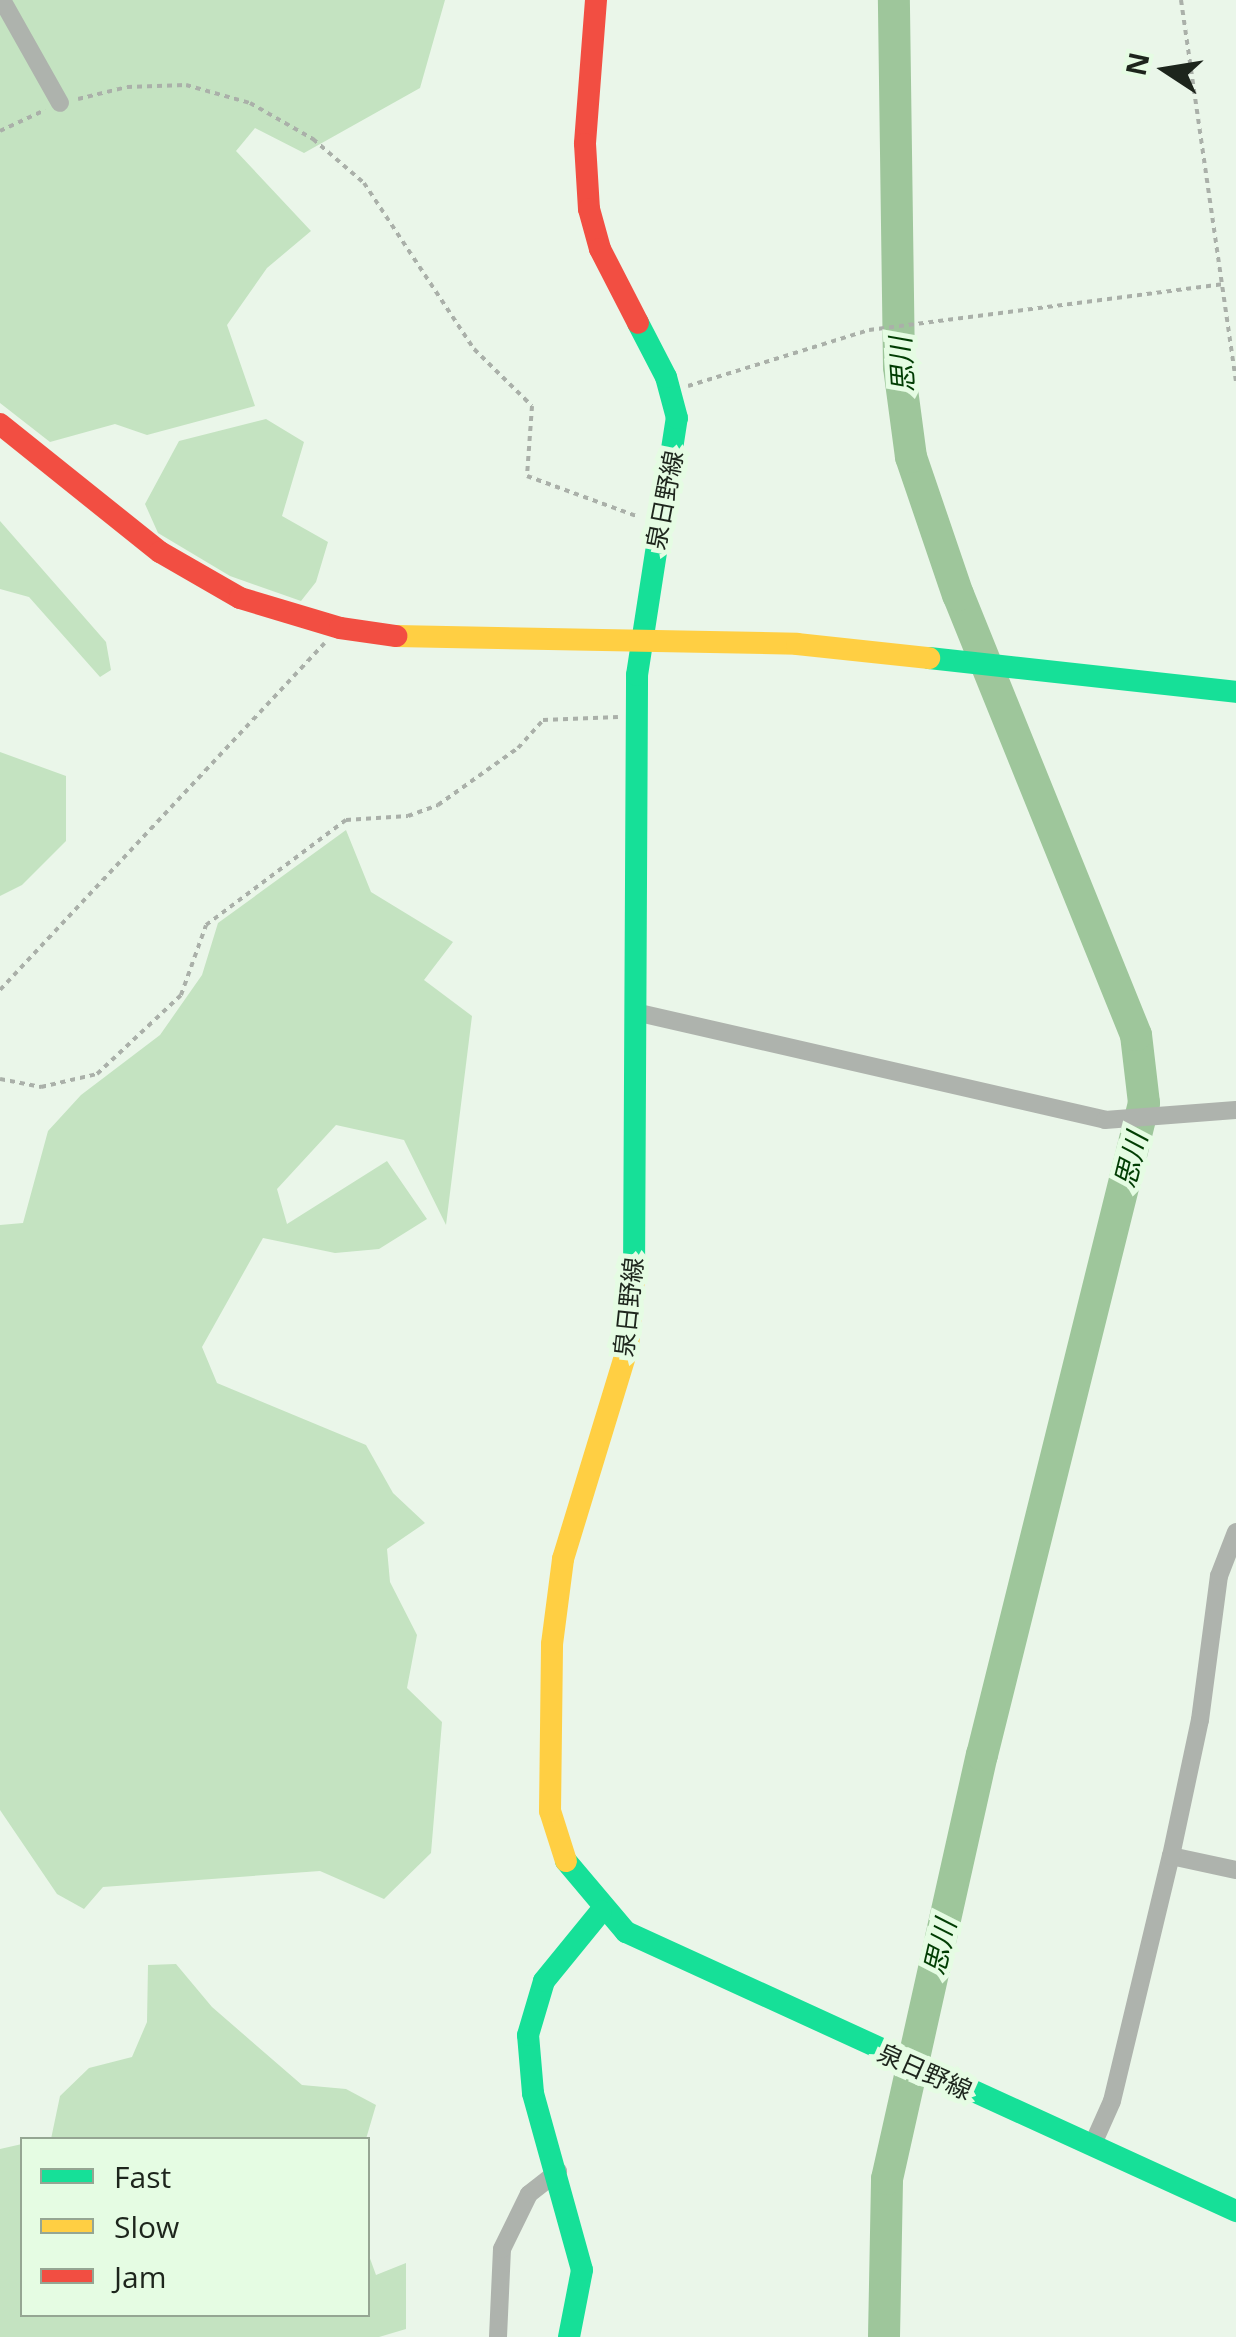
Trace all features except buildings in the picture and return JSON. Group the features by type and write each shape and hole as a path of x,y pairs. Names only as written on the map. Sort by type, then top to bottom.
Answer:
{"main road":[{"name":"泉日野線","path":"596,0 585,144 589,209 616,290 670,392 677,418 640,642 636,716 635,1266 628,1346 562,1559 552,1644 550,1811 567,1864 601,1911 626,1932 1236,2210"},
{"path":"0,424 160,552 240,598 340,628 424,640 797,644 1236,692"},
{"path":"569,2337 582,2270 534,2093 530,2010 544,1981 601,1911"}],"street":[{"path":"2,0 60,103"},
{"path":"635,1012 1120,1122 1236,1110"},
{"path":"1092,2146 1112,2101 1171,1856 1200,1720 1218,1576 1236,1532"},
{"path":"1171,1856 1236,1870"},
{"path":"498,2337 502,2249 529,2194 558,2171"}],"path":[{"path":"1182,0 1236,383"},
{"path":"0,131 60,103 127,87 186,85 250,102 312,140 364,183 474,349 532,406 527,476 662,526"},
{"path":"670,392 869,330 922,327 1222,284"},
{"path":"0,990 340,628"},
{"path":"0,1079 41,1088 97,1074 180,995 206,926 346,820 408,816 438,805 518,748 542,720 636,716"}],"green space":[{"path":"0,0 445,0 420,88 304,153 255,128 236,151 311,231 267,268 227,325 255,406 147,435 115,424 50,442 0,403"},
{"path":"266,419 304,442 282,516 328,542 316,582 301,601 230,576 158,533 145,504 179,441"},
{"path":"0,521 106,642 111,670 100,677 29,597 0,589"},
{"path":"0,752 66,776 66,841 22,885 0,896"},
{"path":"346,830 371,892 453,942 424,980 472,1016 446,1225 404,1140 336,1125 277,1189 287,1224 387,1161 427,1219 379,1249 335,1253 263,1238 202,1347 217,1383 366,1445 393,1493 425,1523 387,1549 390,1582 417,1635 407,1688 442,1722 431,1853 384,1899 320,1871 103,1887 84,1909 57,1894 0,1810 0,1225 23,1223 48,1131 81,1095 160,1035 202,975 218,923"},
{"path":"176,1964 212,2007 302,2085 346,2089 376,2105 367,2137 51,2137 60,2096 89,2068 132,2057 147,2022 148,1965"},
{"path":"20,2144 20,2317 370,2317 370,2258 376,2275 406,2263 406,2329 379,2337 0,2337 0,2149"}],"waterway":[{"name":"思川","path":"884,2337 887,2179 982,1755 1144,1103 1136,1035 958,595 911,457 899,367 894,0"}],"traffic: fast":[{"path":"634,1277 637,675 677,418 666,377 638,323"},
{"path":"929,658 1236,692"},
{"path":"566,1861 626,1932 1236,2211"},
{"path":"569,2337 582,2270 533,2093 528,2035 544,1981 601,1911"}],"traffic: slow":[{"path":"396,636 797,644 929,658"},
{"path":"566,1861 550,1811 552,1644 563,1559 628,1346 634,1277"}],"traffic: jam":[{"path":"596,0 585,144 589,209 600,249 638,323"},
{"path":"0,424 160,552 240,598 340,628 396,636"}]}
